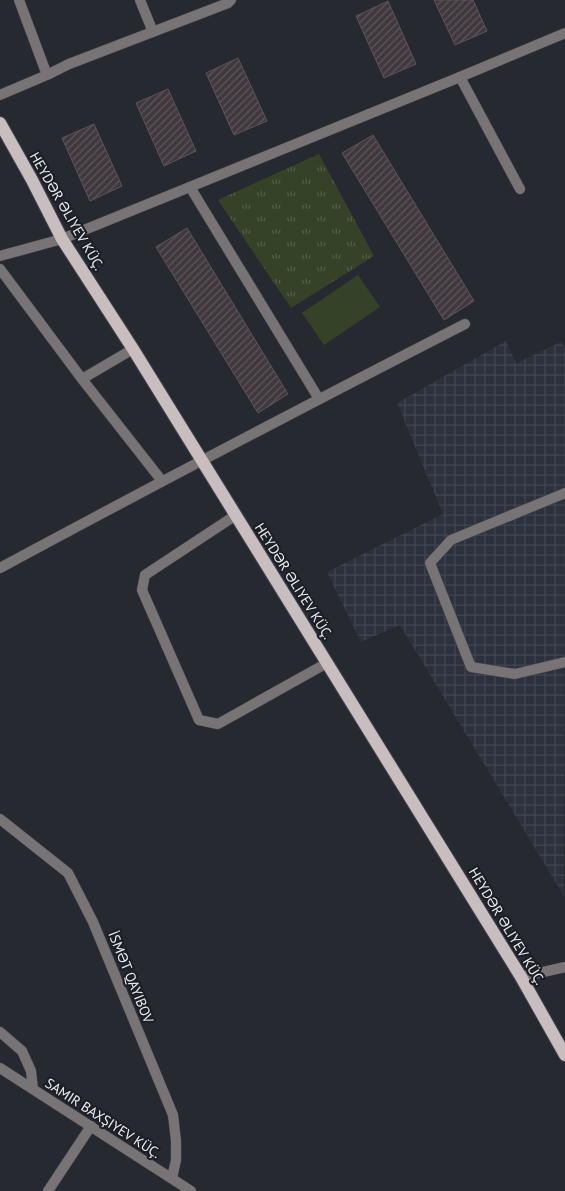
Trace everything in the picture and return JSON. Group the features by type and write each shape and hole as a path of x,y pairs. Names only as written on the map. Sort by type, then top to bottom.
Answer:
{"main road":[{"name":"HEYDƏR ƏLIYEV KÜÇ.","path":"0,123 62,238 133,349 521,977 565,1055"}],"street":[{"path":"19,0 47,75"},
{"path":"140,0 153,32"},
{"path":"0,95 69,64 231,0"},
{"path":"0,256 62,238 565,33"},
{"path":"460,77 520,189"},
{"path":"190,187 319,399"},
{"path":"0,269 82,379 162,481"},
{"path":"0,568 162,481 466,324"},
{"path":"82,379 133,349"},
{"path":"565,493 451,540 430,563 471,666 515,674 565,662"},
{"path":"236,516 145,575 142,590 199,720 218,724 327,663"},
{"path":"0,819 68,873 94,922 173,1115 176,1160 172,1178"},
{"path":"521,977 565,967"},
{"path":"0,1032 22,1051 30,1070 33,1088"},
{"path":"0,1068 191,1191"},
{"path":"48,1191 91,1126"}],"shaded area":[{"path":"506,341 516,363 561,342 565,348 564,896 400,625 361,642 327,572 443,514 397,403"}],"green space":[{"path":"319,154 374,256 291,308 218,200"},
{"path":"358,275 380,307 324,345 302,313"}],"building":[{"path":"434,0 473,0 487,31 455,45"},
{"path":"388,1 416,64 384,78 356,16"},
{"path":"238,58 267,121 234,135 206,73"},
{"path":"168,89 196,151 164,166 136,103"},
{"path":"94,124 122,186 90,201 62,138"},
{"path":"373,135 474,301 444,320 342,153"},
{"path":"187,228 288,394 258,413 156,247"}]}
